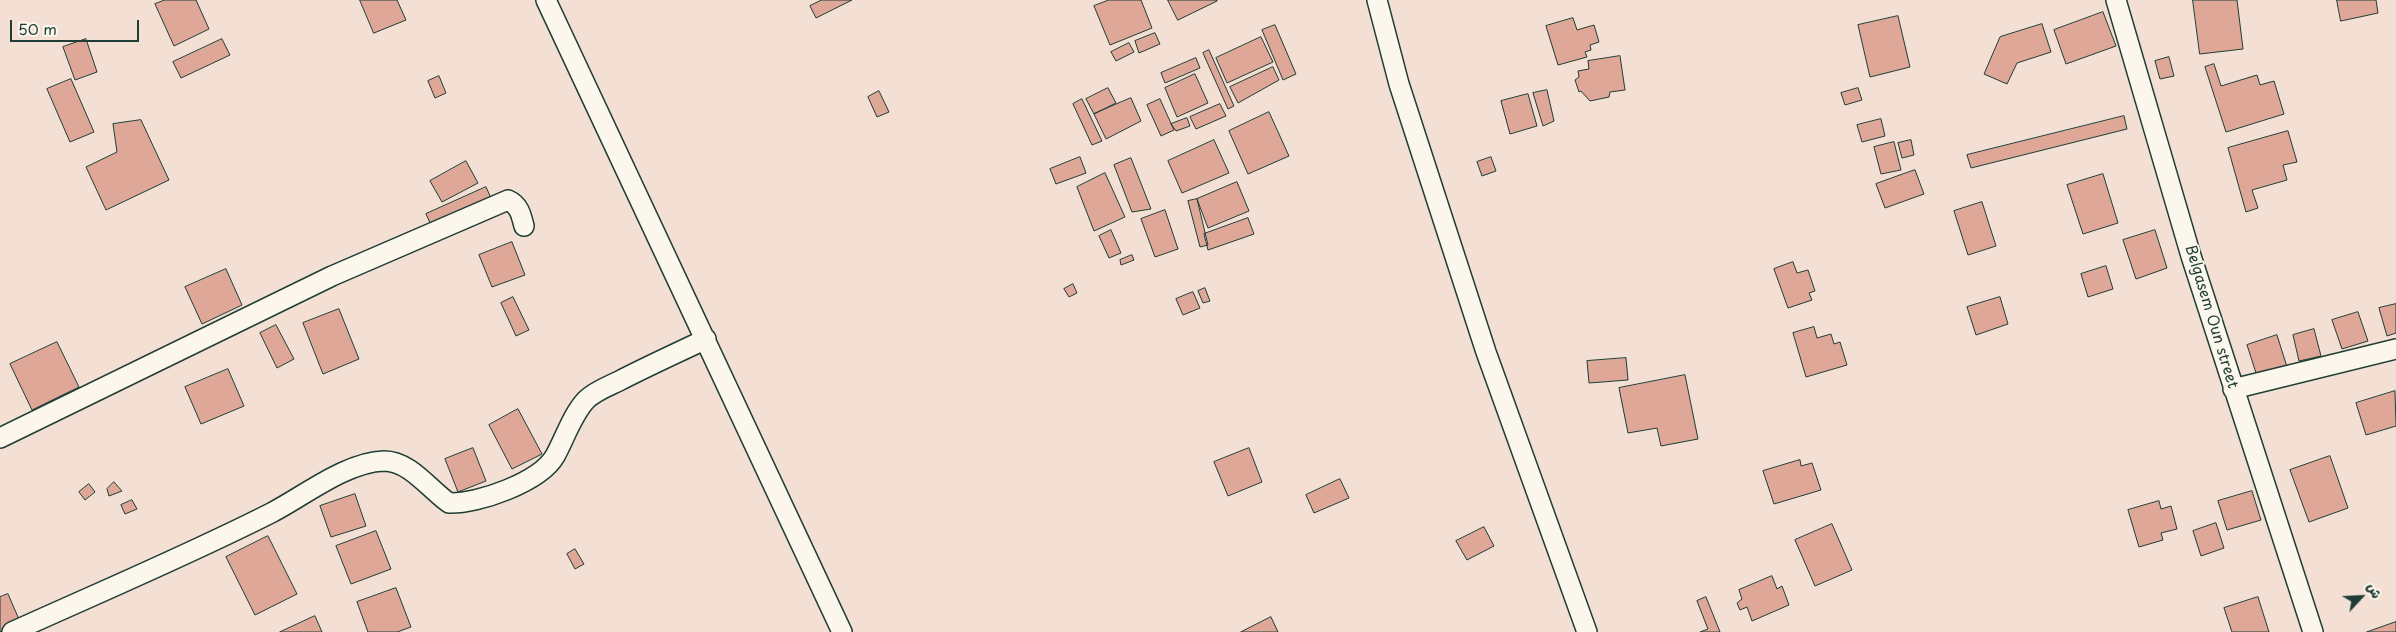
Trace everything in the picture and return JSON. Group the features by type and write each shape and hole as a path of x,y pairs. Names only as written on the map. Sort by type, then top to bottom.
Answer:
{"street":[{"path":"546,0 842,632"},
{"path":"1377,0 1399,84 1486,352 1587,632"},
{"name":"Belgasem Oun street","path":"2116,0 2233,389 2313,632"},
{"path":"0,438 332,276 508,200 515,203 520,210 524,226"},
{"path":"12,632 272,513 353,468 369,463 385,461 401,464 449,503 483,497 512,487 544,470 554,457 562,438 586,400 597,392 650,365 706,339"},
{"path":"2233,389 2396,349"}],"building":[{"path":"165,0 196,0 209,29 174,46 155,4"},
{"path":"360,0 397,0 406,20 374,33"},
{"path":"822,0 852,0 816,18 810,6"},
{"path":"1109,0 1141,0 1152,28 1110,45 1094,6"},
{"path":"1168,0 1217,0 1217,1 1178,20"},
{"path":"2193,0 2237,0 2243,49 2200,54"},
{"path":"2337,0 2376,0 2378,13 2341,21"},
{"path":"2103,12 2116,46 2066,64 2054,30"},
{"path":"1898,16 1910,67 1870,77 1858,25"},
{"path":"1573,18 1577,30 1594,25 1599,42 1590,45 1591,50 1585,52 1587,57 1558,65 1546,26"},
{"path":"2042,24 2051,52 2017,63 2007,84 1984,74 2000,37"},
{"path":"1275,25 1296,74 1283,80 1262,30"},
{"path":"1155,33 1160,44 1139,53 1135,41"},
{"path":"1261,37 1273,62 1227,83 1216,58"},
{"path":"86,39 97,72 75,80 63,47"},
{"path":"222,39 230,55 181,78 173,62"},
{"path":"1129,43 1134,52 1116,61 1111,52"},
{"path":"1209,50 1234,106 1228,109 1203,53"},
{"path":"1620,56 1625,90 1610,92 1609,97 1590,101 1581,91 1579,92 1575,80 1579,77 1578,71 1589,69 1588,61"},
{"path":"2169,57 2174,76 2160,79 2155,61"},
{"path":"1196,58 1200,68 1165,83 1161,73"},
{"path":"2214,64 2221,86 2257,75 2260,85 2274,81 2284,114 2226,132 2205,67"},
{"path":"1273,67 1279,80 1238,103 1230,87"},
{"path":"1195,74 1208,103 1177,117 1165,88"},
{"path":"439,76 446,93 435,98 428,81"},
{"path":"71,79 94,132 70,142 47,89"},
{"path":"1108,88 1116,103 1094,114 1086,99"},
{"path":"1858,88 1862,100 1845,105 1841,93"},
{"path":"1547,90 1554,121 1543,126 1533,93"},
{"path":"879,91 889,112 877,117 868,97"},
{"path":"1528,94 1537,126 1510,134 1501,101"},
{"path":"1131,98 1141,121 1106,139 1094,114"},
{"path":"1082,99 1102,141 1092,145 1073,104"},
{"path":"1160,99 1174,130 1161,136 1147,105"},
{"path":"1220,104 1226,116 1196,129 1190,117"},
{"path":"1269,112 1289,156 1248,174 1229,131"},
{"path":"2124,116 2127,129 1971,168 1967,155"},
{"path":"1187,118 1190,126 1176,131 1171,124"},
{"path":"1881,119 1885,136 1862,142 1857,125"},
{"path":"141,120 169,180 106,210 86,167 117,152 113,124"},
{"path":"2288,131 2297,162 2283,165 2287,180 2252,190 2258,208 2246,212 2228,148"},
{"path":"1214,140 1229,173 1182,193 1168,161"},
{"path":"1911,140 1914,155 1902,158 1898,143"},
{"path":"1894,142 1901,170 1881,174 1874,147"},
{"path":"1080,157 1086,173 1056,184 1050,169"},
{"path":"1491,157 1496,171 1482,176 1477,162"},
{"path":"1131,158 1151,209 1132,212 1114,165"},
{"path":"466,161 478,183 442,202 430,181"},
{"path":"1915,170 1924,194 1885,208 1876,184"},
{"path":"1105,173 1125,217 1094,231 1077,187"},
{"path":"2103,174 2118,223 2083,234 2067,185"},
{"path":"1237,182 1249,211 1208,228 1197,199"},
{"path":"486,187 492,200 432,227 426,214"},
{"path":"1197,199 1208,245 1200,247 1188,201"},
{"path":"1982,202 1996,246 1968,255 1954,211"},
{"path":"1165,210 1178,249 1155,257 1141,219"},
{"path":"1248,218 1254,234 1208,250 1204,234"},
{"path":"1111,230 1121,253 1109,258 1099,236"},
{"path":"2155,230 2167,268 2136,279 2123,240"},
{"path":"512,242 525,275 492,287 479,255"},
{"path":"1132,255 1134,260 1121,265 1120,260"},
{"path":"1793,262 1797,273 1808,270 1815,291 1809,293 1812,300 1788,308 1774,269"},
{"path":"2106,266 2113,289 2088,297 2081,274"},
{"path":"226,269 242,305 202,324 185,287"},
{"path":"1073,284 1077,293 1069,297 1064,289"},
{"path":"1205,288 1210,301 1203,303 1198,291"},
{"path":"1193,292 1200,308 1183,315 1176,299"},
{"path":"513,297 529,330 516,336 501,303"},
{"path":"2000,297 2008,324 1976,335 1967,307"},
{"path":"2396,304 2396,333 2387,336 2379,308"},
{"path":"339,309 359,359 323,374 303,323"},
{"path":"2358,312 2368,341 2342,349 2332,320"},
{"path":"276,325 294,359 277,368 260,333"},
{"path":"1814,327 1817,338 1831,334 1834,344 1840,342 1847,365 1806,377 1793,333"},
{"path":"2314,329 2321,356 2299,361 2293,335"},
{"path":"2277,335 2287,367 2257,376 2247,345"},
{"path":"57,342 79,387 32,410 10,364"},
{"path":"1626,358 1628,380 1589,383 1587,361"},
{"path":"228,369 244,406 201,424 185,387"},
{"path":"1685,375 1698,439 1661,446 1657,428 1628,433 1619,388"},
{"path":"2395,391 2396,426 2366,435 2356,403"},
{"path":"518,409 542,454 512,469 489,425"},
{"path":"473,448 486,481 458,492 445,459"},
{"path":"1249,448 1262,482 1228,496 1214,462"},
{"path":"2330,456 2348,508 2309,522 2290,470"},
{"path":"1800,460 1801,466 1812,463 1821,490 1774,504 1763,471"},
{"path":"1340,479 1349,498 1314,513 1306,495"},
{"path":"114,482 122,491 109,496 107,489"},
{"path":"89,484 95,492 85,500 79,492"},
{"path":"2252,491 2261,520 2227,530 2218,501"},
{"path":"355,494 366,526 331,537 320,506"},
{"path":"132,500 137,509 125,514 121,505"},
{"path":"2159,501 2161,509 2171,506 2177,529 2161,533 2163,540 2139,547 2128,510"},
{"path":"2216,523 2224,548 2201,556 2193,531"},
{"path":"1832,524 1852,570 1815,586 1795,540"},
{"path":"1484,527 1494,546 1467,560 1456,541"},
{"path":"376,531 391,569 351,584 336,546"},
{"path":"268,536 297,594 255,615 226,557"},
{"path":"575,549 584,564 575,569 567,554"},
{"path":"1772,576 1777,589 1782,586 1789,605 1752,621 1747,607 1740,610 1737,603 1742,599 1739,590"},
{"path":"396,588 411,627 397,632 368,632 357,602"},
{"path":"8,594 21,624 0,632 0,597"},
{"path":"1706,597 1720,632 1700,632 1708,629 1697,601"},
{"path":"2258,597 2269,632 2232,632 2224,608"},
{"path":"315,616 322,632 280,632"},
{"path":"1271,617 1278,632 1241,632"},
{"path":"2396,622 2396,632 2367,632"}]}
